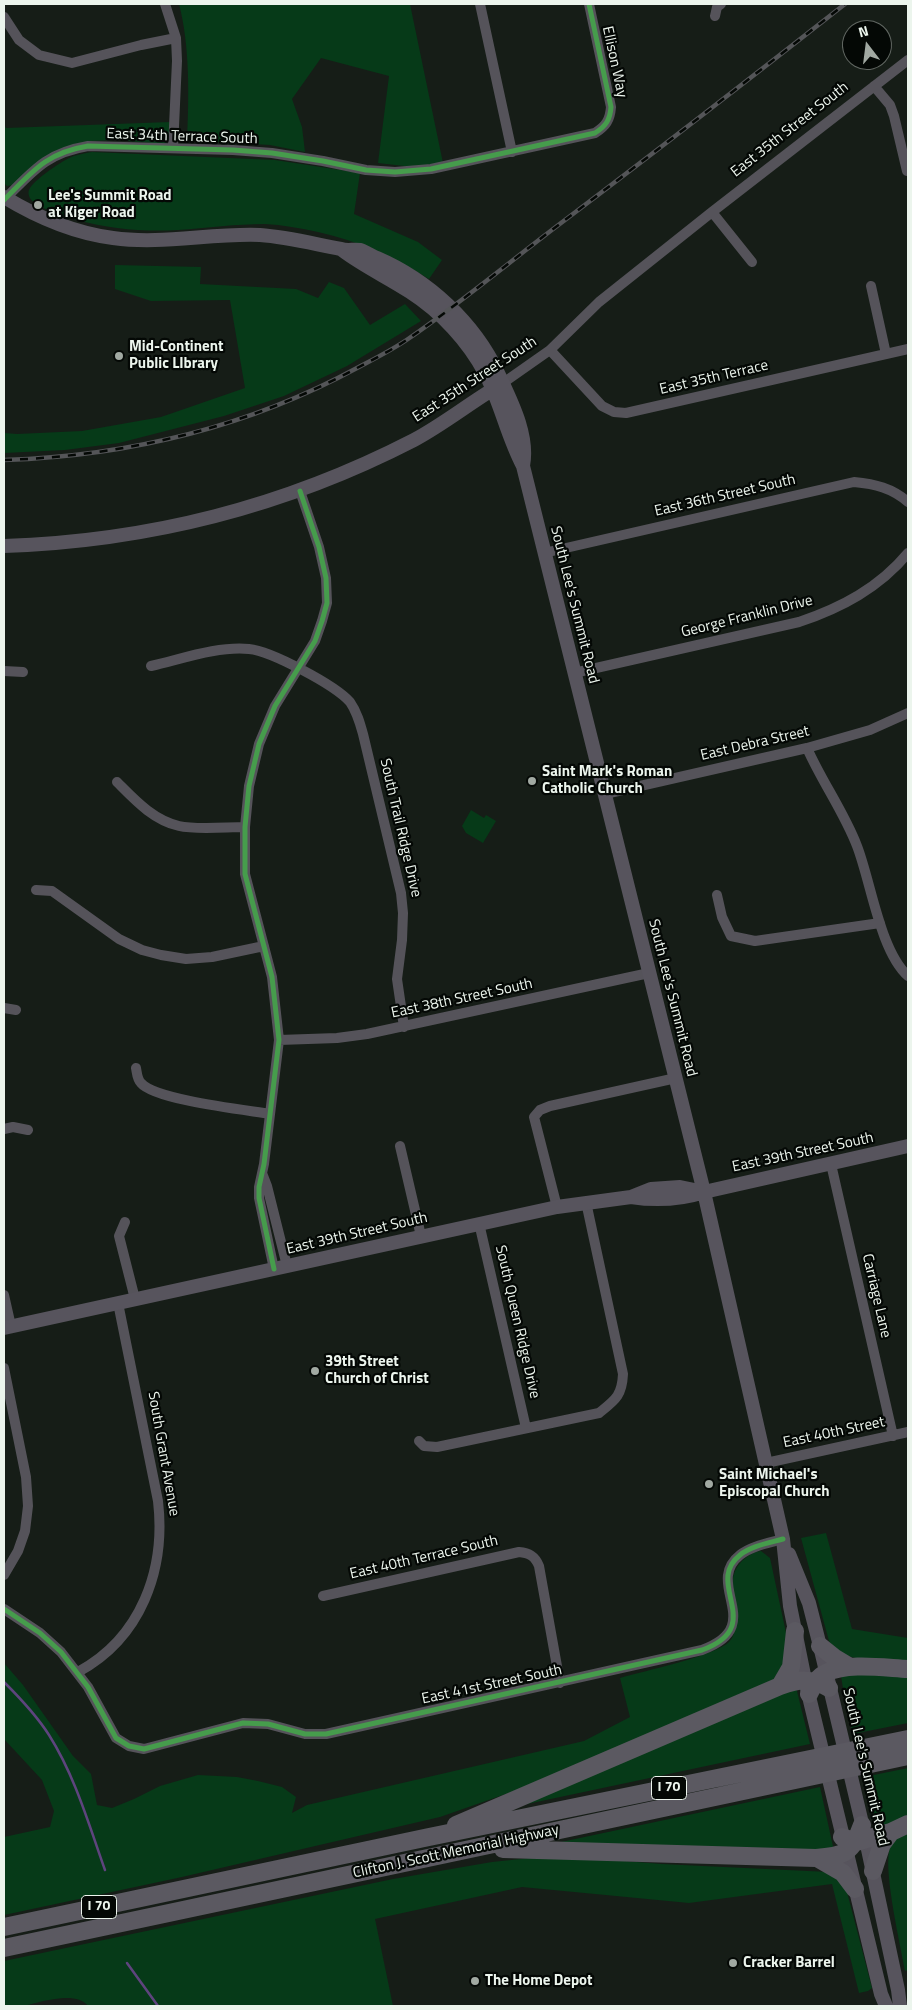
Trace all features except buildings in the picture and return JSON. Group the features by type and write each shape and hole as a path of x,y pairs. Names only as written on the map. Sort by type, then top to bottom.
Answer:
{"highway":[{"path":"780,1686 791,1667 795,1631"},
{"path":"820,1646 850,1667"},
{"path":"429,1837 501,1804 673,1733 780,1686 817,1683 850,1667 908,1669"},
{"name":"Clifton J. Scott Memorial Highway","path":"4,1927 429,1837 908,1739"},
{"name":"Clifton J. Scott Memorial Highway","path":"4,1948 908,1756"},
{"path":"477,1848 816,1858 834,1856 854,1839 891,1832 908,1824"},
{"path":"873,1871 882,1844 891,1832"},
{"path":"816,1858 843,1873 855,1888"}],"main road":[{"name":"South Lee's Summit Road","path":"4,198 53,223 82,232 112,238 154,241 259,235 292,238 342,250 360,250 388,262 424,285 458,316 471,340"},
{"name":"South Lee's Summit Road","path":"342,250 355,260 412,294 488,354 498,386 515,412 524,444 522,466 704,1192 783,1539 790,1606 795,1631 817,1683 836,1717 854,1798 855,1888 881,1994 886,2006"},
{"name":"East 35th Street South","path":"4,546 97,540 152,531 243,510 300,491 360,466 416,439 498,386"},
{"name":"East 39th Street South","path":"8,1327 557,1207 631,1197 651,1200 684,1198 908,1146"},
{"name":"South Lee's Summit Road","path":"783,1539 809,1602 820,1646 815,1722 834,1802 873,1871 900,2006"}],"street":[{"path":"165,4 176,38 177,61 173,148"},
{"path":"480,4 512,152"},
{"name":"Ellison Way","path":"590,4 611,107 610,118 606,124"},
{"path":"715,16 717,7 721,4"},
{"path":"4,17 19,40 39,56 72,64 141,45 176,38"},
{"name":"East 35th Street South","path":"498,386 550,350 599,302 908,60"},
{"path":"874,86 890,105 908,171"},
{"name":"East 34th Terrace South","path":"4,198 43,162 68,150 88,146 272,153 366,170 395,172 431,169 512,152 594,133 606,124"},
{"path":"712,212 752,262"},
{"path":"871,286 886,354"},
{"name":"East 35th Terrace","path":"550,350 602,406 614,412 626,413 908,349"},
{"name":"East 36th Street South","path":"544,553 854,482 873,483 891,490 908,502"},
{"path":"280,1268 270,1195 262,1173 280,1040 272,977 246,874 245,827 249,786 260,744 275,706 307,656 320,628 327,603 328,591 319,547 300,491"},
{"name":"George Franklin Drive","path":"574,673 789,624 830,612 879,582 908,553"},
{"path":"150,666 216,652 250,649 268,654 298,668"},
{"name":"South Trail Ridge Drive","path":"298,668 336,689 350,703 358,717 401,893 403,913 402,940 397,979 404,1026"},
{"path":"4,671 23,672"},
{"name":"East Debra Street","path":"605,794 807,748 870,730 908,713"},
{"path":"807,748 818,774 846,820 858,847 880,923 899,968 908,976"},
{"path":"117,782 139,804 167,822 180,826 245,827"},
{"path":"36,890 52,891 119,939 142,950 161,955 186,958 212,957 264,946"},
{"path":"717,895 722,917 731,936 755,941 880,923"},
{"name":"East 38th Street South","path":"280,1040 337,1038 404,1026 649,973"},
{"path":"4,1008 16,1010"},
{"path":"136,1068 141,1083 147,1088 172,1097 270,1114"},
{"path":"557,1207 534,1117 540,1110 550,1106 676,1078"},
{"path":"4,1129 13,1127 28,1130"},
{"path":"400,1146 421,1236"},
{"name":"Carriage Lane","path":"831,1164 892,1436"},
{"path":"419,1441 424,1446 437,1447 599,1413 613,1402 622,1390 623,1374 586,1202"},
{"path":"125,1222 119,1236 134,1299"},
{"name":"South Queen Ridge Drive","path":"479,1224 526,1428"},
{"path":"4,1295 8,1327"},
{"name":"South Grant Avenue","path":"78,1672 106,1653 132,1623 151,1585 160,1546 161,1524 158,1501 118,1303"},
{"path":"4,1368 26,1477 28,1506 25,1531 18,1551 4,1575"},
{"name":"East 40th Street","path":"766,1463 908,1432"},
{"name":"East 41st Street South","path":"78,1672 116,1738 129,1746 144,1749 243,1723 268,1724 305,1734 326,1734 560,1683 702,1650 716,1645 729,1635 733,1621 728,1582 733,1563 738,1556 748,1550 783,1539"},
{"name":"East 40th Terrace South","path":"323,1596 519,1552 528,1553 536,1559 539,1566 560,1683"},
{"path":"4,1609 40,1633 61,1652 78,1672"}],"green space":[{"path":"179,4 410,4 443,163 413,167 378,163 389,76 321,58 292,99 302,127 305,152 270,145 187,140 187,54"},
{"path":"170,122 169,141 163,144 116,140 74,144 13,185 7,186 4,183 4,125 6,128"},
{"path":"92,152 275,160 360,173 354,214 418,242 442,260 429,279 389,257 361,245 305,229 265,224 165,231 127,229 102,226 66,217 45,208 31,199 29,190 42,176 69,158"},
{"path":"115,265 201,267 200,284 296,289 318,298 329,282 344,288 370,325 405,304 421,321 347,366 284,396 224,416 119,443 65,450 4,453 4,433 82,431 161,417 245,388 230,300 151,301 115,289"},
{"path":"471,810 484,818 486,815 496,821 483,843 466,833 462,826"},
{"path":"826,1533 852,1629 908,1638 908,1660 864,1660 853,1658 835,1649 829,1641 801,1538"},
{"path":"761,1551 770,1558 788,1642 780,1675 770,1682 523,1788 440,1817 182,1877 4,1915 4,1837 50,1827 54,1811 42,1780 4,1739 4,1663 23,1685 73,1756 91,1774 97,1805 112,1808 160,1786 198,1775 237,1777 282,1787 296,1797 292,1813 307,1805 584,1741 630,1717 620,1678 694,1658 709,1653 729,1642 734,1634 735,1625 732,1582 735,1571 746,1558 753,1553"},
{"path":"844,1674 908,1676 908,1723 853,1734 851,1727 854,1725 845,1701 841,1676"},
{"path":"796,1687 810,1744 513,1807"},
{"path":"908,1768 908,1815 889,1825 876,1826 864,1777"},
{"path":"820,1787 834,1851 547,1845"},
{"path":"908,1830 908,1970 905,1971 888,1869 892,1843"},
{"path":"540,1857 577,1857 661,1864 829,1872 838,1878 847,1892 872,1988 859,1993 832,1884 689,1903 522,1887 375,1919 393,2006 88,2006 83,2001 58,1998 22,2007 4,2006 4,1961 393,1879 492,1862"}],"waterway":[{"path":"4,1682 39,1721 58,1751 81,1801 105,1870"},
{"path":"127,1963 158,2006"}],"railway":[{"path":"4,460 96,452 186,435 273,407 316,389 376,358 396,347 448,310 845,4"}],"cycle path":[{"path":"4,200 41,165 61,153 88,146 233,150 272,153 366,170 395,172 431,169 595,133 607,122 611,107 589,4"},
{"path":"274,1269 259,1198 259,1187 264,1164 279,1040 272,977 245,874 245,827 249,786 259,744 275,706 315,641 327,603 326,578 319,547 300,491"},
{"path":"4,1609 40,1633 61,1652 88,1687 116,1738 129,1746 144,1749 243,1723 268,1724 305,1734 326,1734 702,1650 721,1640 731,1629 733,1617 728,1579 730,1566 740,1555 749,1549 783,1539"}],"place":[{"name":"Lee's Summit Road at Kiger Road","path":"38,205"},
{"name":"Mid-Continent Public LIbrary","path":"119,356"},
{"name":"Saint Mark's Roman Catholic Church","path":"532,781"},
{"name":"39th Street Church of Christ","path":"315,1371"},
{"name":"Saint Michael's Episcopal Church","path":"709,1484"},
{"name":"Cracker Barrel","path":"733,1963"},
{"name":"The Home Depot","path":"475,1981"}]}
